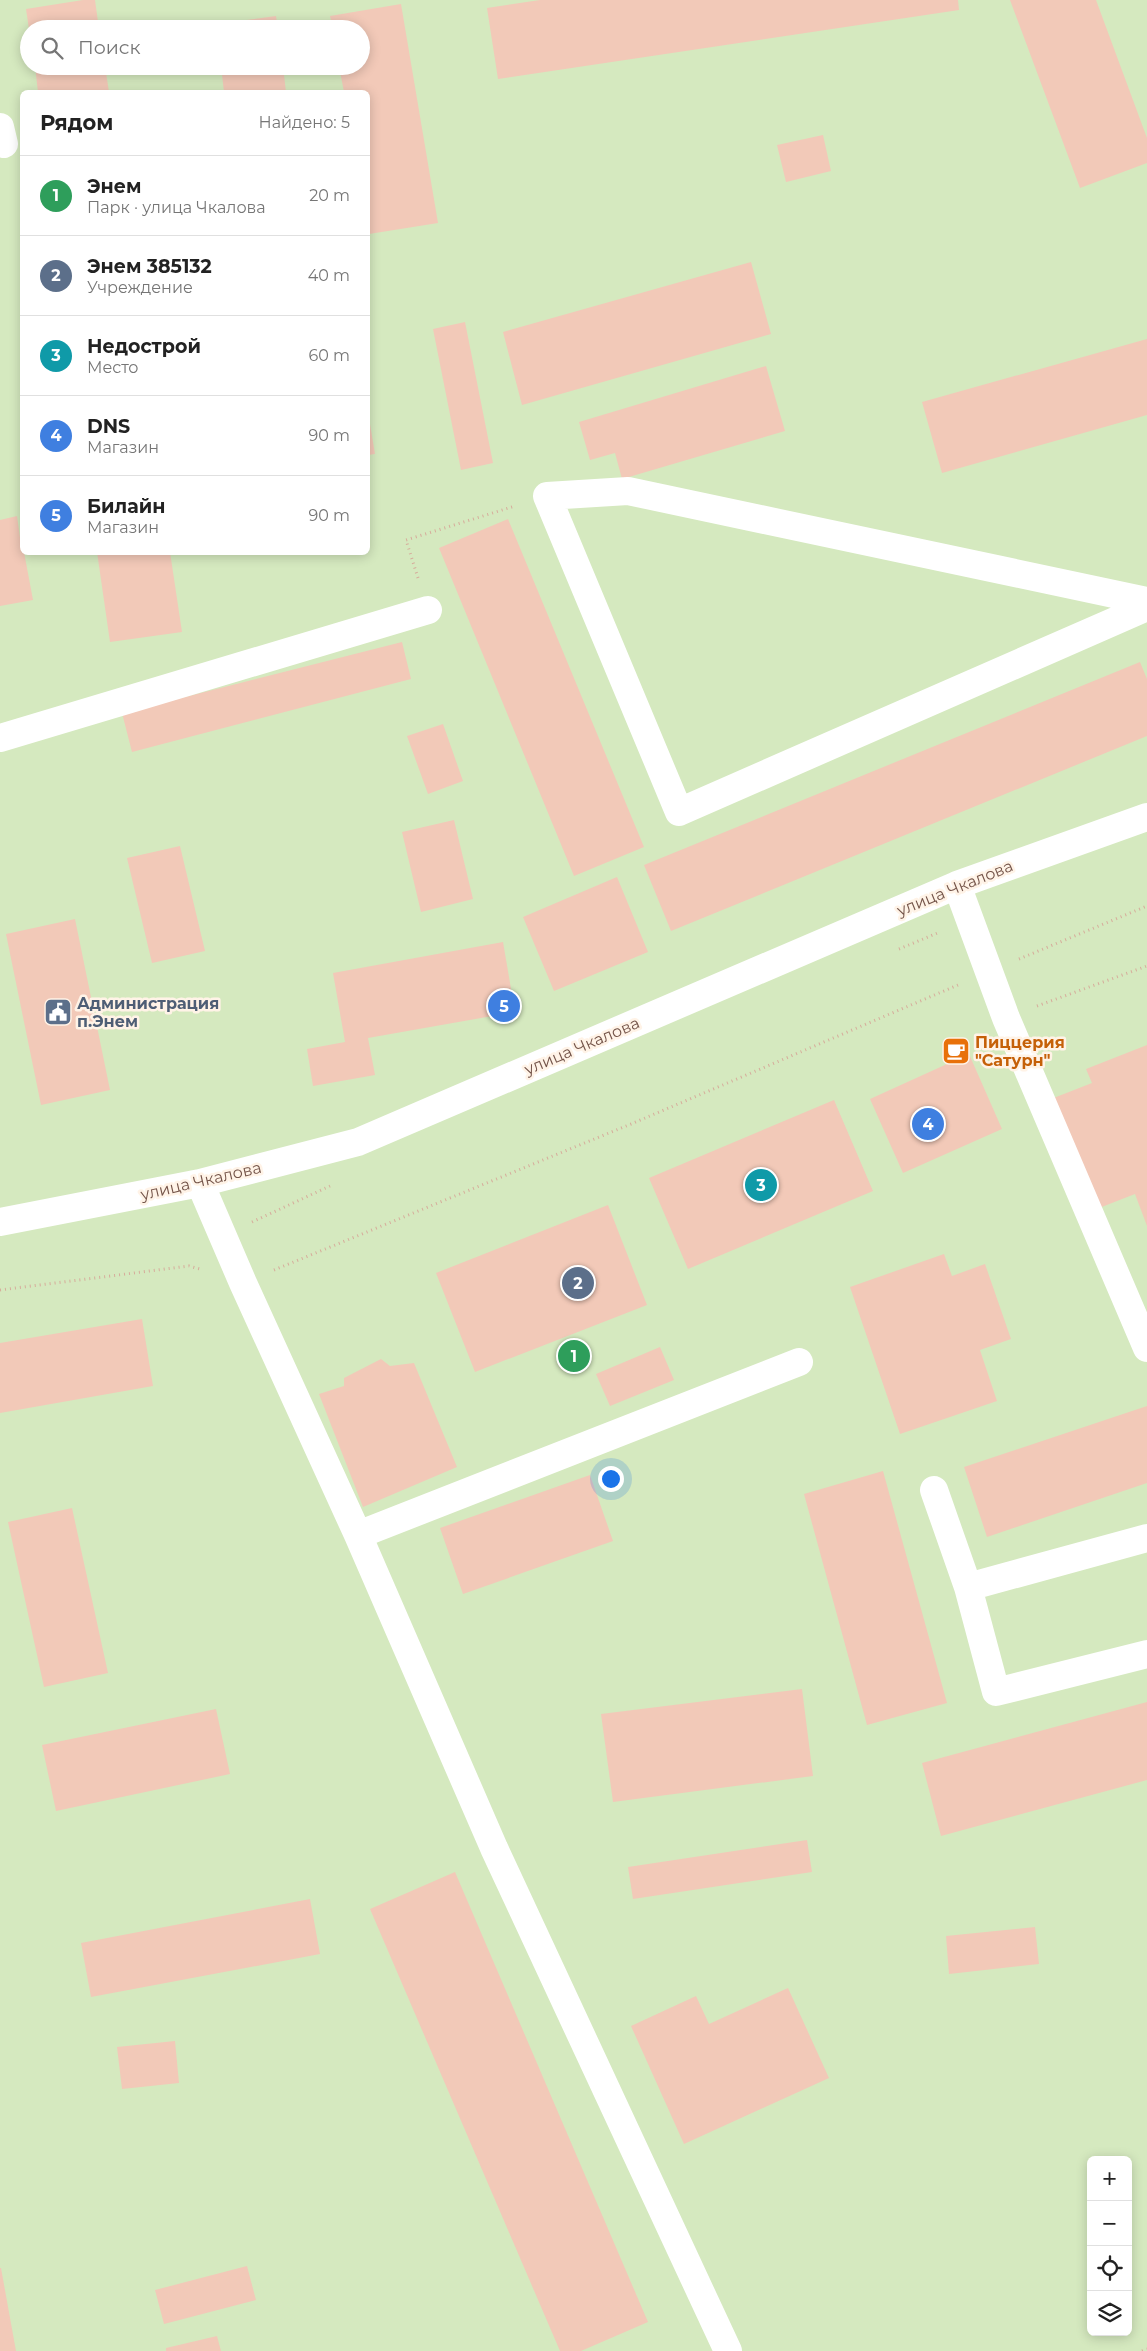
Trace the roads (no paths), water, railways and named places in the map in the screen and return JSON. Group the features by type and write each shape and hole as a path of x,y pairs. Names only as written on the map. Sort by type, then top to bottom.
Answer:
{"street":[{"path":"1147,601 628,491 547,496 679,812 1147,607"},
{"path":"0,738 428,610"},
{"name":"улица Чкалова","path":"0,1222 200,1183 358,1142 957,885 1147,817"},
{"path":"957,885 1006,1018 1147,1348"},
{"path":"200,1183 243,1283 358,1535 494,1848 728,2351"},
{"path":"358,1535 799,1362"},
{"path":"934,1490 968,1587 996,1692 1147,1654"},
{"path":"968,1587 1146,1544"}],"place":[{"name":"Билайн","path":"504,1006"},
{"name":"Администрация п.Энем","path":"58,1012"},
{"name":"Пиццерия \"Сатурн\"","path":"956,1051"},
{"name":"DNS","path":"928,1124"},
{"name":"Недострой","path":"761,1185"},
{"name":"Энем 385132","path":"578,1283"},
{"name":"Энем","path":"574,1356"}]}
